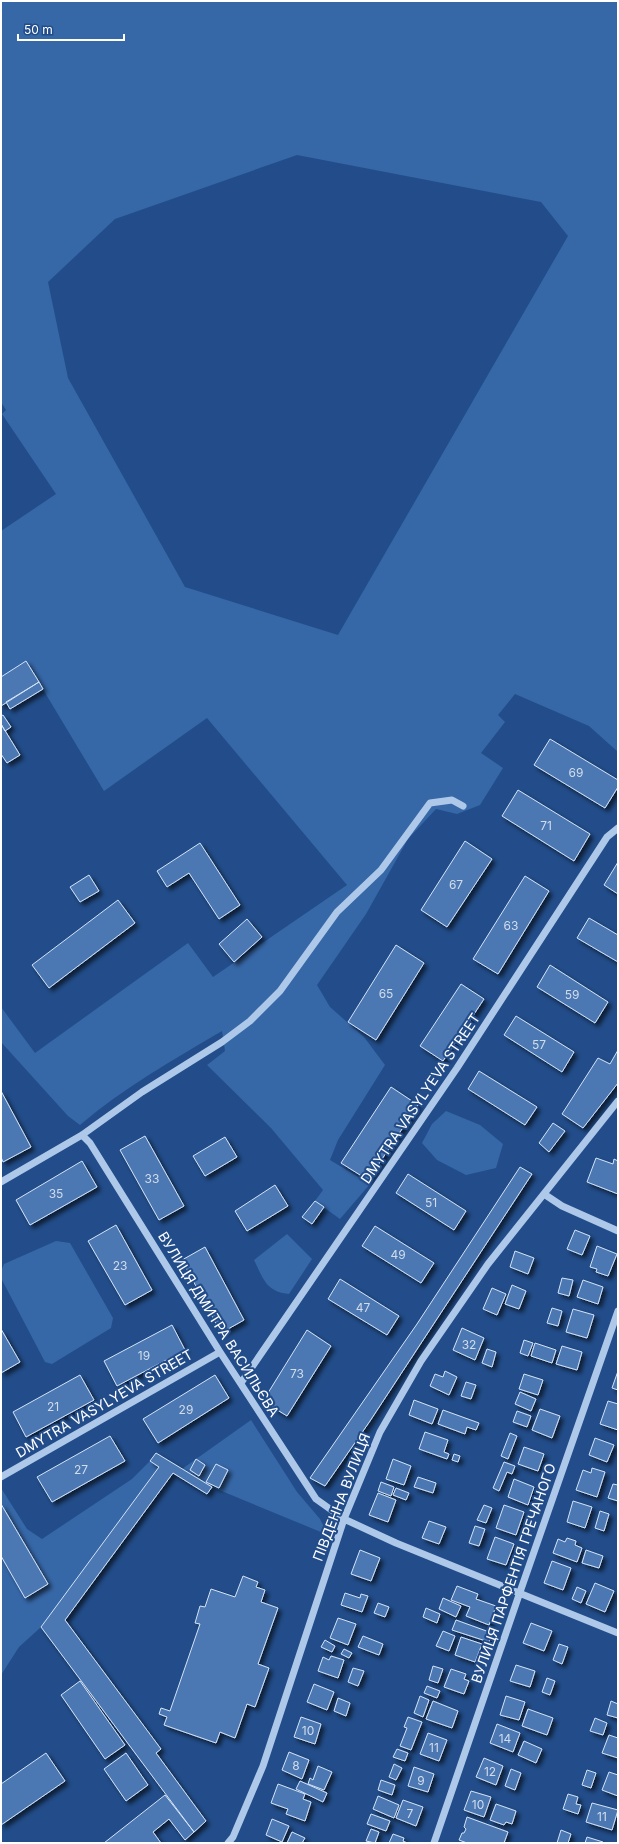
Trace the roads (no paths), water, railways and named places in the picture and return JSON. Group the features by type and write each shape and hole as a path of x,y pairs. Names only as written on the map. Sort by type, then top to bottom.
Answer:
{"street":[{"path":"1,1182 82,1134 142,1092 222,1042 250,1021 280,991 337,912 381,870 430,803 452,800 463,806"},
{"name":"DMYTRA VASYLYEVA STREET","path":"241,1383 457,1068 607,837 618,828"},
{"name":"ПІВДЕННА ВУЛИЦЯ","path":"228,1843 233,1837 263,1766 344,1519 380,1432 421,1361 488,1264 618,1101"},
{"name":"ВУЛИЦЯ ДМИТРА ВАСИЛЬЄВА","path":"82,1134 90,1143 220,1352 316,1500 344,1519 435,1560 520,1592 618,1633"},
{"path":"544,1194 562,1206 618,1231"},
{"name":"ВУЛИЦЯ ПАРФЕНТІЯ ГРЕЧАНОГО","path":"434,1843 618,1312"},
{"name":"DMYTRA VASYLYEVA STREET","path":"1,1477 220,1352"}]}
